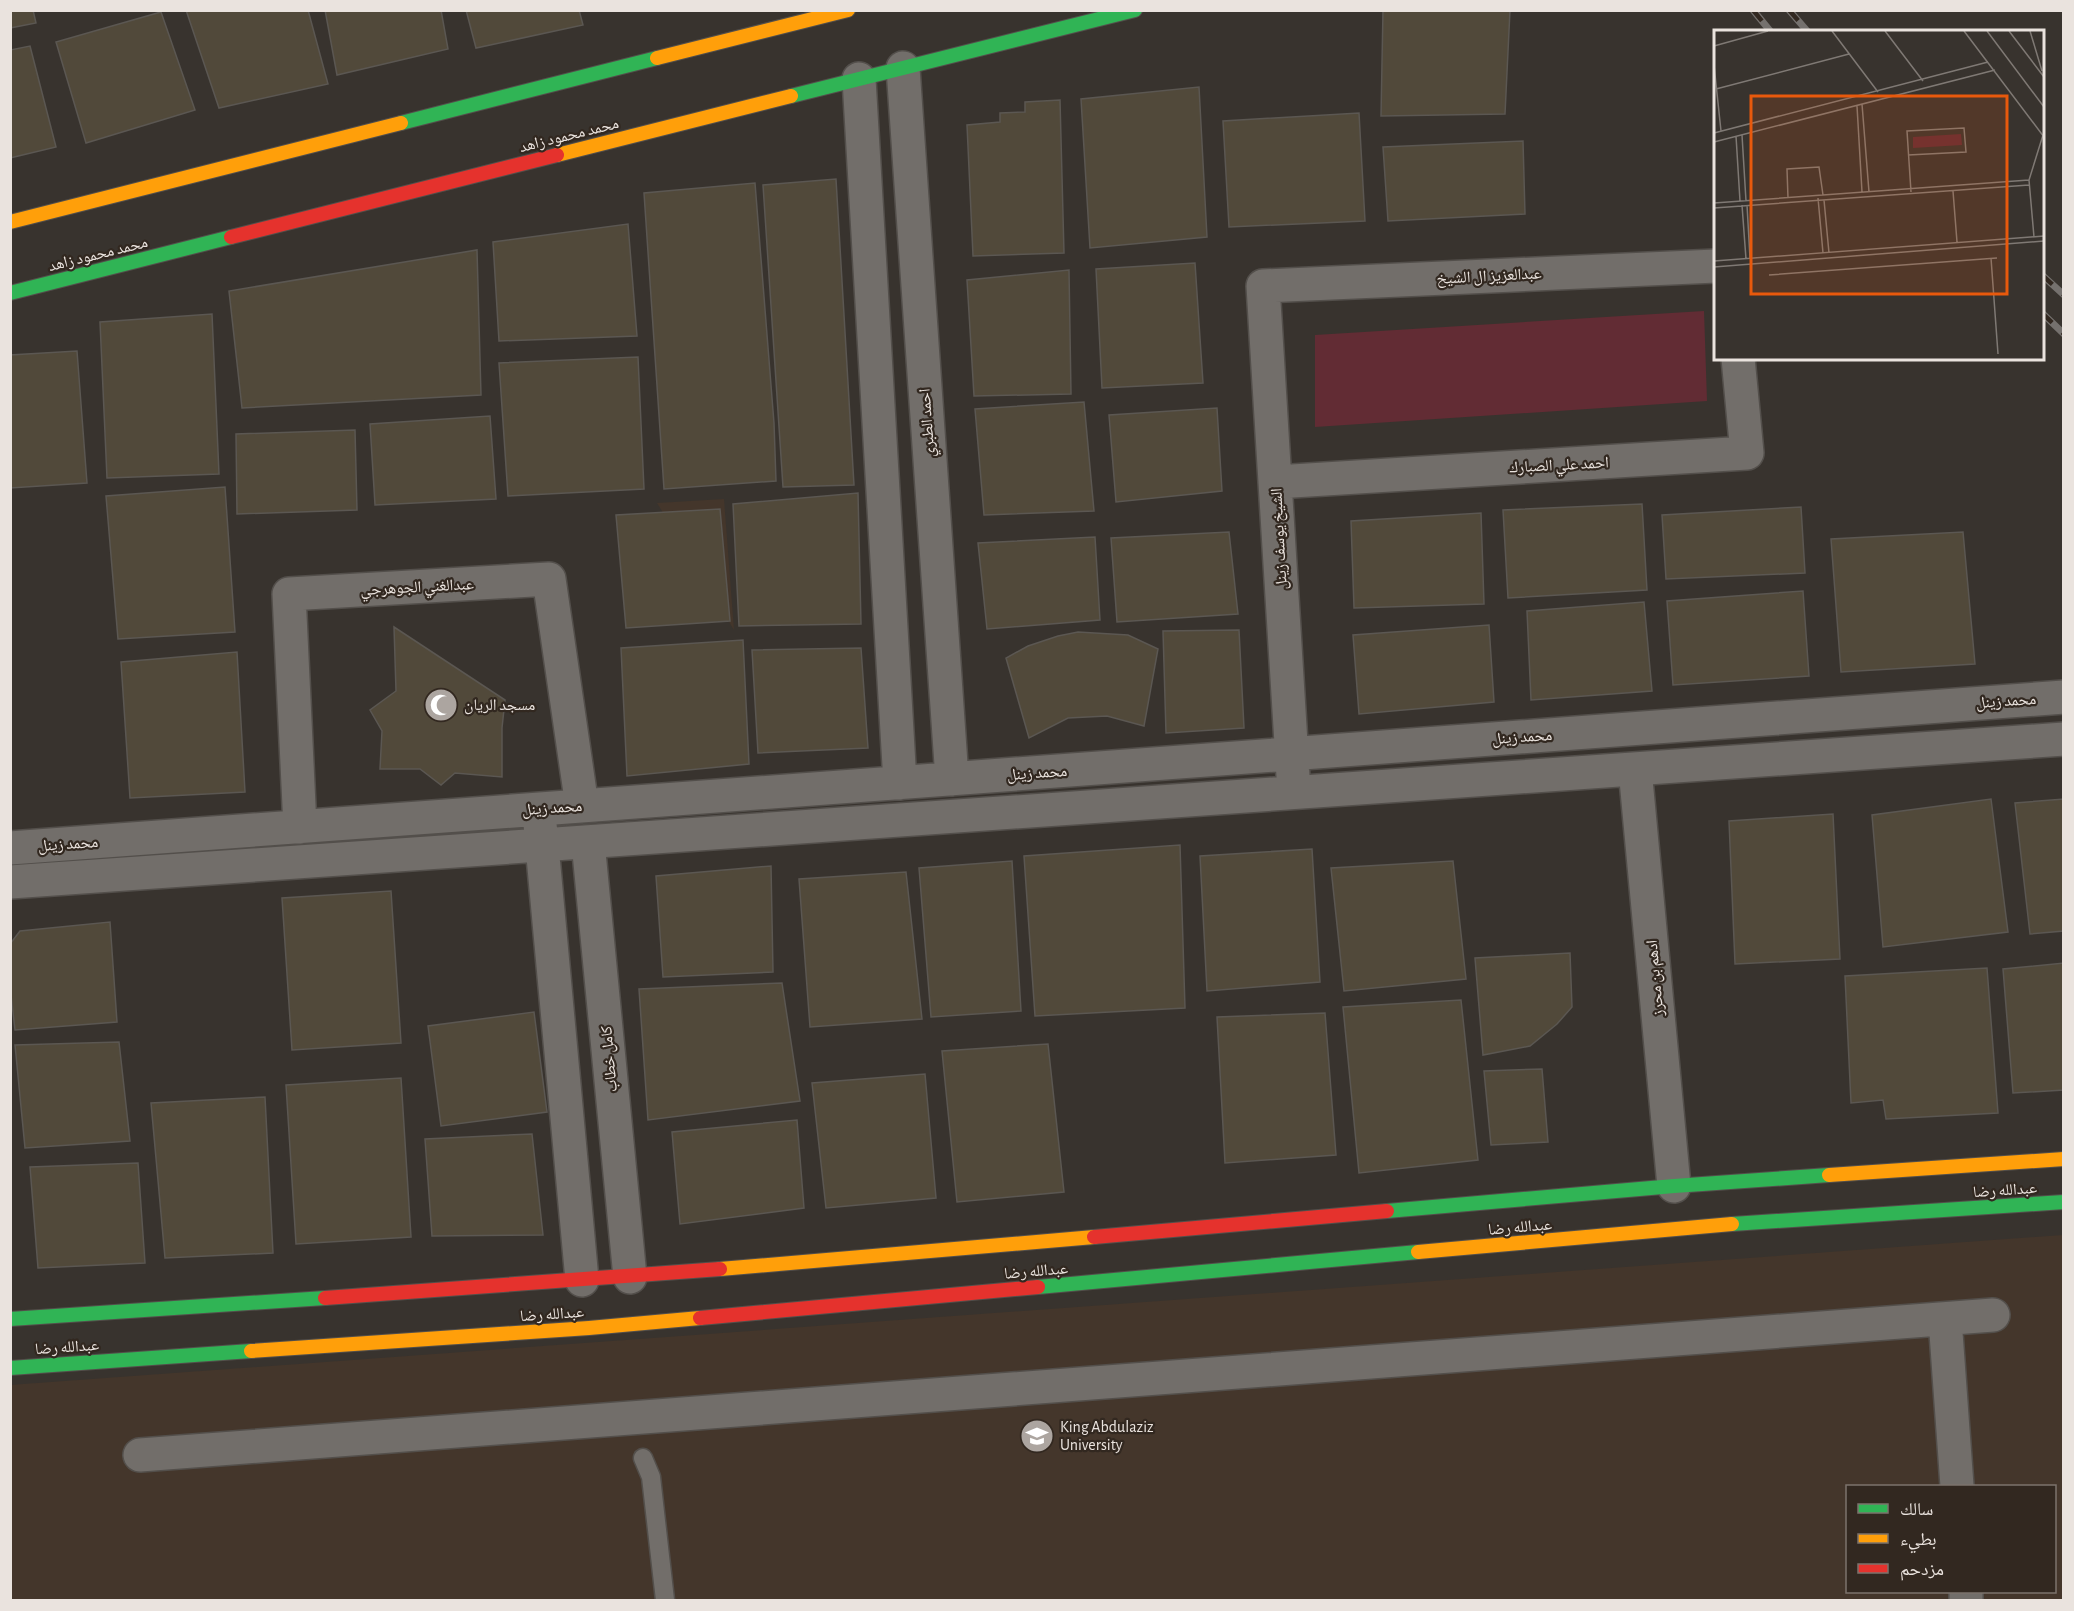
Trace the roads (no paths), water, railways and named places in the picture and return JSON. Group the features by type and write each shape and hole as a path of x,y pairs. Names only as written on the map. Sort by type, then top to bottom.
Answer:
{"street":[{"path":"10,222 848,10"},
{"name":"محمد محمود زاهد","path":"10,293 1135,10"},
{"name":"احمد الطبري","path":"903,68 952,779"},
{"path":"859,79 900,783"},
{"name":"عبدالعزيز ال الشيخ","path":"1263,286 1714,266"},
{"name":"الشيخ يوسف زينل","path":"1263,286 1294,793"},
{"name":"احمد علي الصبارك","path":"1276,482 1747,453 1738,360"},
{"name":"عبدالغني الجوهرجي","path":"300,827 289,594 549,579 582,806"},
{"name":"محمد زينل","path":"10,848 2064,697"},
{"name":"محمد زينل","path":"10,882 2064,739"},
{"name":"ادهم بن محرز","path":"1635,769 1674,1186"},
{"path":"538,809 582,1280"},
{"name":"كامل خطاب","path":"588,842 630,1276"},
{"name":"عبدالله رضا","path":"10,1319 582,1280 1674,1186 2064,1159"},
{"name":"عبدالله رضا","path":"10,1368 589,1328 1716,1226 2064,1202"},
{"path":"140,1455 1993,1315"},
{"path":"1945,1319 1958,1485"}],"lane":[{"path":"643,1458 651,1477 665,1600"}],"railway":[{"path":"1753,10 1769,30"},
{"path":"1789,10 1806,30"},
{"path":"2044,277 2064,295"},
{"path":"2044,315 2064,334"}],"place":[{"name":"مسجد الريان","path":"441,705"},
{"name":"King Abdulaziz University","path":"1037,1436"}]}
